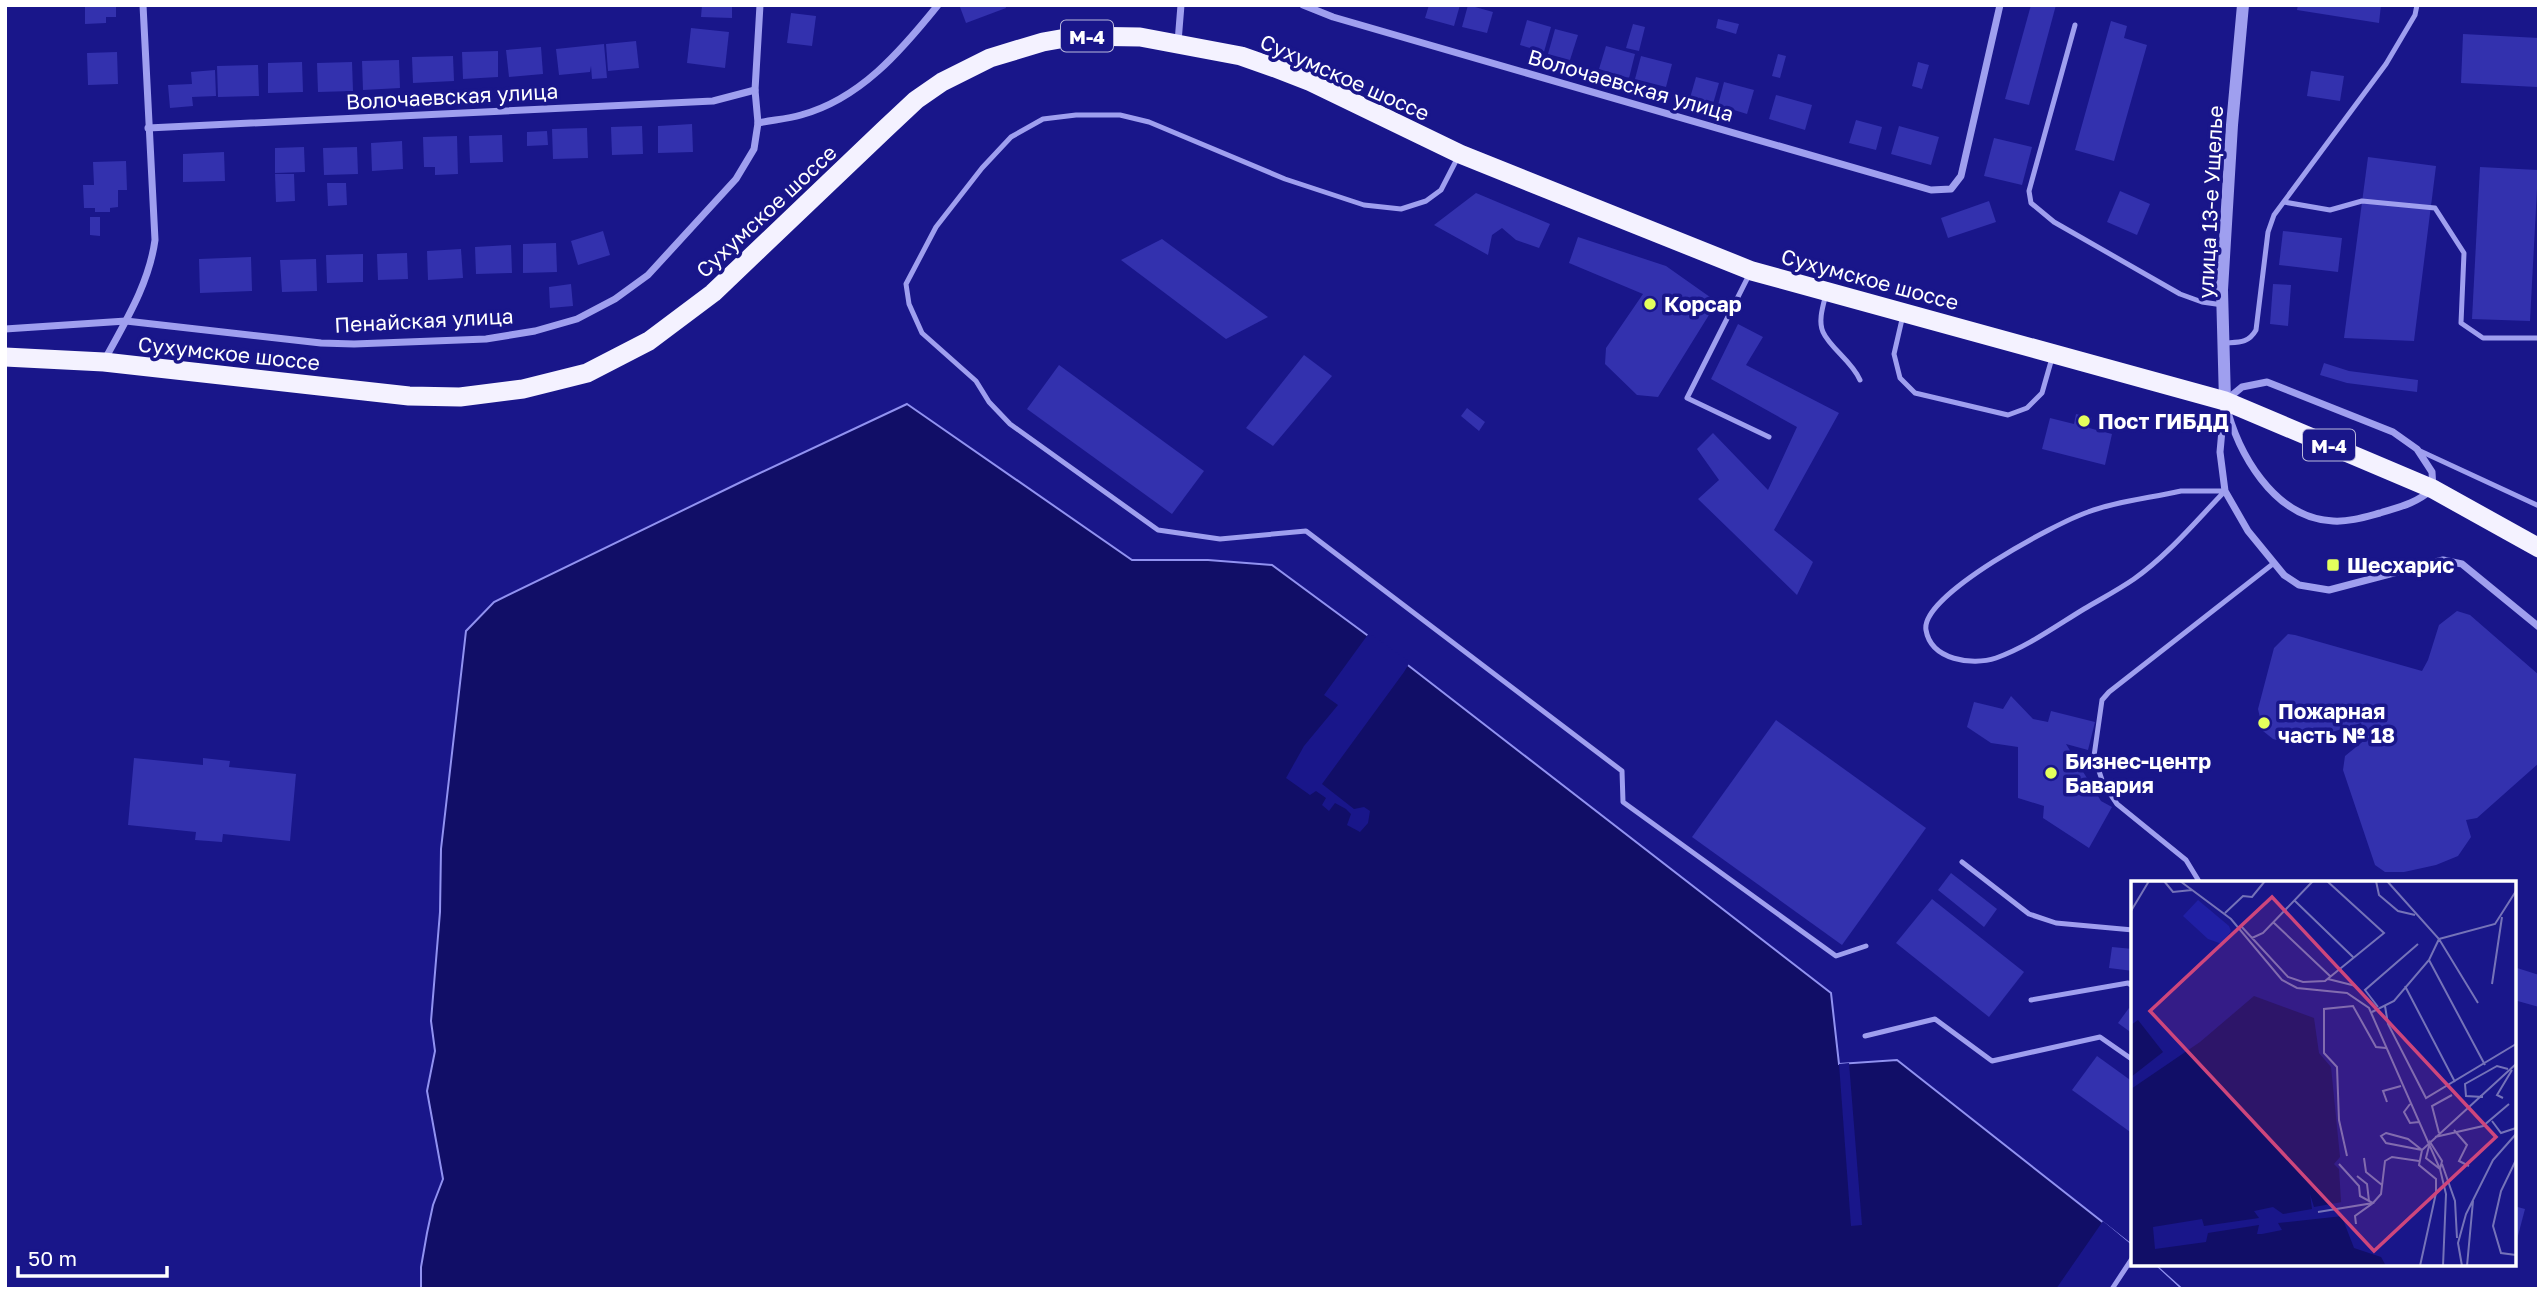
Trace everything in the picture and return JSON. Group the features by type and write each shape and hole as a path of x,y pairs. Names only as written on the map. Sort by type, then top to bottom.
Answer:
{"highway":[{"name":"Сухумское шоссе","path":"5,356 104,362 409,396 460,397 523,389 587,373 649,341 713,293 916,100 966,69 1015,49 1077,36 1140,37 1241,56 1311,82 1460,154 1752,271 2225,401 2433,489"},
{"name":"М-4","path":"2433,489 2513,531 2539,548"}],"street":[{"path":"104,362 146,279 155,240 143,5"},
{"name":"Пенайская улица","path":"5,329 126,321 321,343 354,344 486,339 535,331 578,319 615,299 648,275 737,179 754,149 758,123 755,90 760,5"},
{"path":"758,123 801,115 849,92 890,62 938,5"},
{"path":"1178,43 1181,5"},
{"name":"Волочаевская улица","path":"1303,5 1332,17 1931,190 1951,189 1961,176 2000,5"},
{"name":"улица 13-е Ущелье","path":"2225,401 2222,305 2232,125 2243,5"},
{"name":"Волочаевская улица","path":"148,128 713,101 755,90"},
{"path":"2225,401 2231,426 2247,461 2267,486 2294,509 2314,517 2332,521 2356,519 2415,503 2433,489 2432,472 2417,449 2393,432 2267,382 2242,387 2225,401 2220,452 2225,491 2248,531 2284,575 2300,585 2329,590 2443,560 2462,564 2539,627"}],"lane":[{"path":"2224,343 2246,342 2256,330 2268,232 2274,215 2386,64 2415,15 2417,5"},
{"path":"2075,25 2029,191 2031,203 2054,222 2180,294 2202,302 2222,305"},
{"path":"1460,154 1441,190 1426,201 1401,209 1364,205 1285,179 1149,122 1120,115 1076,115 1043,119 1011,137 982,168 936,227 905,284 909,304 922,333 976,381 989,402 1010,424 1158,530 1220,539 1306,531 1622,771 1623,802 1836,956 1866,946"},
{"path":"2284,202 2330,209 2362,201 2435,208 2464,253 2460,323 2483,338 2539,338"},
{"path":"1752,271 1687,398 1769,437"},
{"path":"1826,291 1821,317 1823,333 1857,372 1860,380"},
{"path":"1904,312 1894,354 1900,378 1915,393 2008,415 2027,408 2042,393 2053,353"},
{"path":"2417,449 2539,506"},
{"path":"2181,491 2225,491 2168,550 2134,579 2049,631 1996,658 1972,662 1941,653 1933,645 1926,629 1927,620 1941,601 1993,560 2088,512 2181,491"},
{"path":"2199,881 2186,860 2117,804 2103,783 2094,756 2102,700 2274,563"},
{"path":"1962,862 2029,914 2056,923 2131,930"},
{"path":"2031,1000 2128,982 2131,984"},
{"path":"1865,1036 1935,1019 1992,1061 2100,1037 2131,1059"},
{"path":"2112,1289 2131,1260"}],"shaded area":[{"path":"907,404 1132,560 1208,560 1272,565 1409,666 1831,993 1839,1064 1897,1060 2131,1244 2131,1266 2156,1266 2182,1289 421,1289 421,1267 427,1233 433,1205 443,1179 427,1091 435,1051 431,1021 440,912 441,849 466,631 494,602"}],"pier":[{"path":"1369,633 1410,662 1322,784 1354,809 1364,807 1370,811 1368,823 1360,832 1347,825 1351,814 1346,809 1335,803 1329,811 1322,805 1326,798 1316,791 1310,795 1286,778 1304,746 1338,705 1324,695"},
{"path":"1849,1063 1862,1225 1851,1226 1839,1064"},
{"path":"2103,1221 2131,1244 2131,1266 2156,1266 2181,1289 2056,1289"}],"building":[{"path":"85,5 116,5 116,17 106,17 106,23 85,24"},
{"path":"702,5 732,5 732,18 701,17"},
{"path":"1005,5 1006,8 966,23 960,7"},
{"path":"1429,5 1460,5 1454,26 1425,18"},
{"path":"1468,5 1493,12 1487,33 1462,27"},
{"path":"2031,5 2056,5 2029,105 2005,99"},
{"path":"2298,5 2381,5 2379,23 2297,10"},
{"path":"791,13 816,16 812,46 787,43"},
{"path":"1718,19 1739,24 1736,34 1716,28"},
{"path":"1527,20 1551,27 1544,52 1520,45"},
{"path":"2111,21 2127,26 2124,38 2147,45 2114,161 2075,150"},
{"path":"1633,24 1645,27 1639,51 1626,48"},
{"path":"691,28 729,32 725,68 687,63"},
{"path":"1555,29 1578,35 1570,60 1548,54"},
{"path":"2463,34 2539,38 2537,87 2461,83"},
{"path":"636,41 639,68 608,71 606,44"},
{"path":"604,44 607,78 592,79 591,66 590,72 559,75 556,49"},
{"path":"1606,46 1635,54 1629,78 1599,69"},
{"path":"541,47 543,74 509,77 506,50"},
{"path":"498,51 498,77 463,79 462,52"},
{"path":"117,52 118,84 88,85 87,53"},
{"path":"1778,54 1786,56 1780,78 1772,76"},
{"path":"453,56 454,81 413,83 412,57"},
{"path":"1641,56 1672,64 1666,87 1635,79"},
{"path":"399,60 400,88 363,90 362,61"},
{"path":"302,62 303,92 268,93 268,63"},
{"path":"352,62 353,91 318,92 317,63"},
{"path":"1918,62 1929,65 1922,89 1912,86"},
{"path":"258,65 259,96 218,97 217,66"},
{"path":"215,70 216,96 192,97 193,106 170,108 168,85 192,84 191,72"},
{"path":"2311,71 2344,76 2340,101 2307,96"},
{"path":"1696,77 1719,83 1713,104 1690,98"},
{"path":"1724,82 1754,90 1747,114 1718,105"},
{"path":"1776,95 1812,105 1805,130 1769,119"},
{"path":"1856,120 1882,127 1876,150 1849,143"},
{"path":"692,124 693,152 658,153 658,126"},
{"path":"642,126 643,154 612,155 611,127"},
{"path":"1899,126 1939,137 1931,165 1891,154"},
{"path":"587,128 588,158 553,159 552,129"},
{"path":"547,131 548,145 527,146 527,132"},
{"path":"502,135 503,162 470,163 469,136"},
{"path":"457,136 458,174 435,175 435,167 424,167 423,137"},
{"path":"1994,138 2032,147 2022,185 1984,176"},
{"path":"402,141 403,169 372,171 371,143"},
{"path":"304,147 305,172 275,173 275,148"},
{"path":"357,147 358,174 324,175 323,148"},
{"path":"224,152 225,181 183,182 183,154"},
{"path":"2368,157 2436,166 2414,341 2344,338"},
{"path":"126,161 127,190 118,190 118,207 110,208 110,212 95,212 95,208 84,208 83,185 94,185 93,162"},
{"path":"2480,167 2538,170 2530,321 2472,319"},
{"path":"275,174 294,174 295,201 276,202"},
{"path":"327,183 346,183 347,205 328,206"},
{"path":"2120,191 2150,204 2137,235 2107,222"},
{"path":"1476,193 1550,224 1539,248 1516,240 1502,228 1492,235 1488,255 1434,225"},
{"path":"1989,201 1996,222 1948,238 1941,218"},
{"path":"90,217 100,217 100,236 90,235"},
{"path":"603,231 610,255 578,265 571,241"},
{"path":"2283,231 2342,238 2338,272 2279,265"},
{"path":"1578,237 1666,266 1717,302 1658,397 1637,395 1605,364 1606,348 1643,294 1569,263"},
{"path":"1162,239 1268,317 1226,339 1121,260"},
{"path":"556,243 557,272 523,273 523,244"},
{"path":"511,245 512,273 476,274 475,247"},
{"path":"461,249 463,278 428,280 427,251"},
{"path":"407,253 408,279 378,280 377,254"},
{"path":"363,254 363,282 327,283 326,255"},
{"path":"251,257 252,291 200,293 199,259"},
{"path":"316,259 317,291 282,292 280,260"},
{"path":"571,284 573,306 550,308 549,287"},
{"path":"2273,284 2291,285 2288,326 2270,324"},
{"path":"1738,324 1763,337 1746,365 1839,413 1774,530 1813,562 1797,595 1698,499 1719,480 1697,449 1713,433 1768,490 1797,427 1711,379"},
{"path":"1304,355 1332,376 1273,446 1246,428"},
{"path":"2324,363 2349,371 2418,380 2417,392 2347,383 2320,375"},
{"path":"1059,365 1204,471 1172,514 1027,409"},
{"path":"1467,408 1485,422 1479,431 1461,416"},
{"path":"2076,414 2092,418 2089,428 2112,434 2105,465 2042,449 2050,418 2074,424"},
{"path":"2457,611 2470,615 2539,675 2539,763 2477,818 2466,820 2471,837 2458,856 2436,865 2404,872 2385,872 2375,865 2343,770 2345,756 2366,739 2361,723 2319,736 2284,742 2273,739 2263,731 2258,709 2274,648 2288,634 2295,635 2422,671 2439,625"},
{"name":"Бизнес-центр Бавария","path":"2011,696 2033,719 2048,722 2051,711 2095,722 2088,750 2066,744 2101,801 2112,807 2089,848 2043,818 2044,806 2018,798 2018,747 1991,743 1967,727 1974,702 2003,709"},
{"path":"1776,720 1926,828 1842,945 1692,837"},
{"path":"134,758 203,765 203,758 230,761 229,767 296,774 290,841 223,834 222,842 195,840 196,832 128,825"},
{"path":"1951,873 1997,909 1984,927 1938,890"},
{"path":"1932,899 2024,972 1989,1017 1896,943"},
{"path":"2112,947 2131,949 2131,971 2109,968"},
{"path":"2516,968 2539,975 2539,1007 2516,1001"},
{"path":"2129,1008 2131,1010 2131,1033 2118,1023"},
{"path":"2097,1056 2131,1081 2131,1133 2072,1090"},
{"path":"2516,1207 2525,1209 2516,1243"}],"place":[{"name":"Корсар","path":"1650,304"},
{"name":"Пост ГИБДД","path":"2084,421"},
{"name":"Шесхарис","path":"2333,565"},
{"name":"Пожарная часть № 18","path":"2264,723"},
{"name":"Бизнес-центр Бавария","path":"2051,773"}]}
